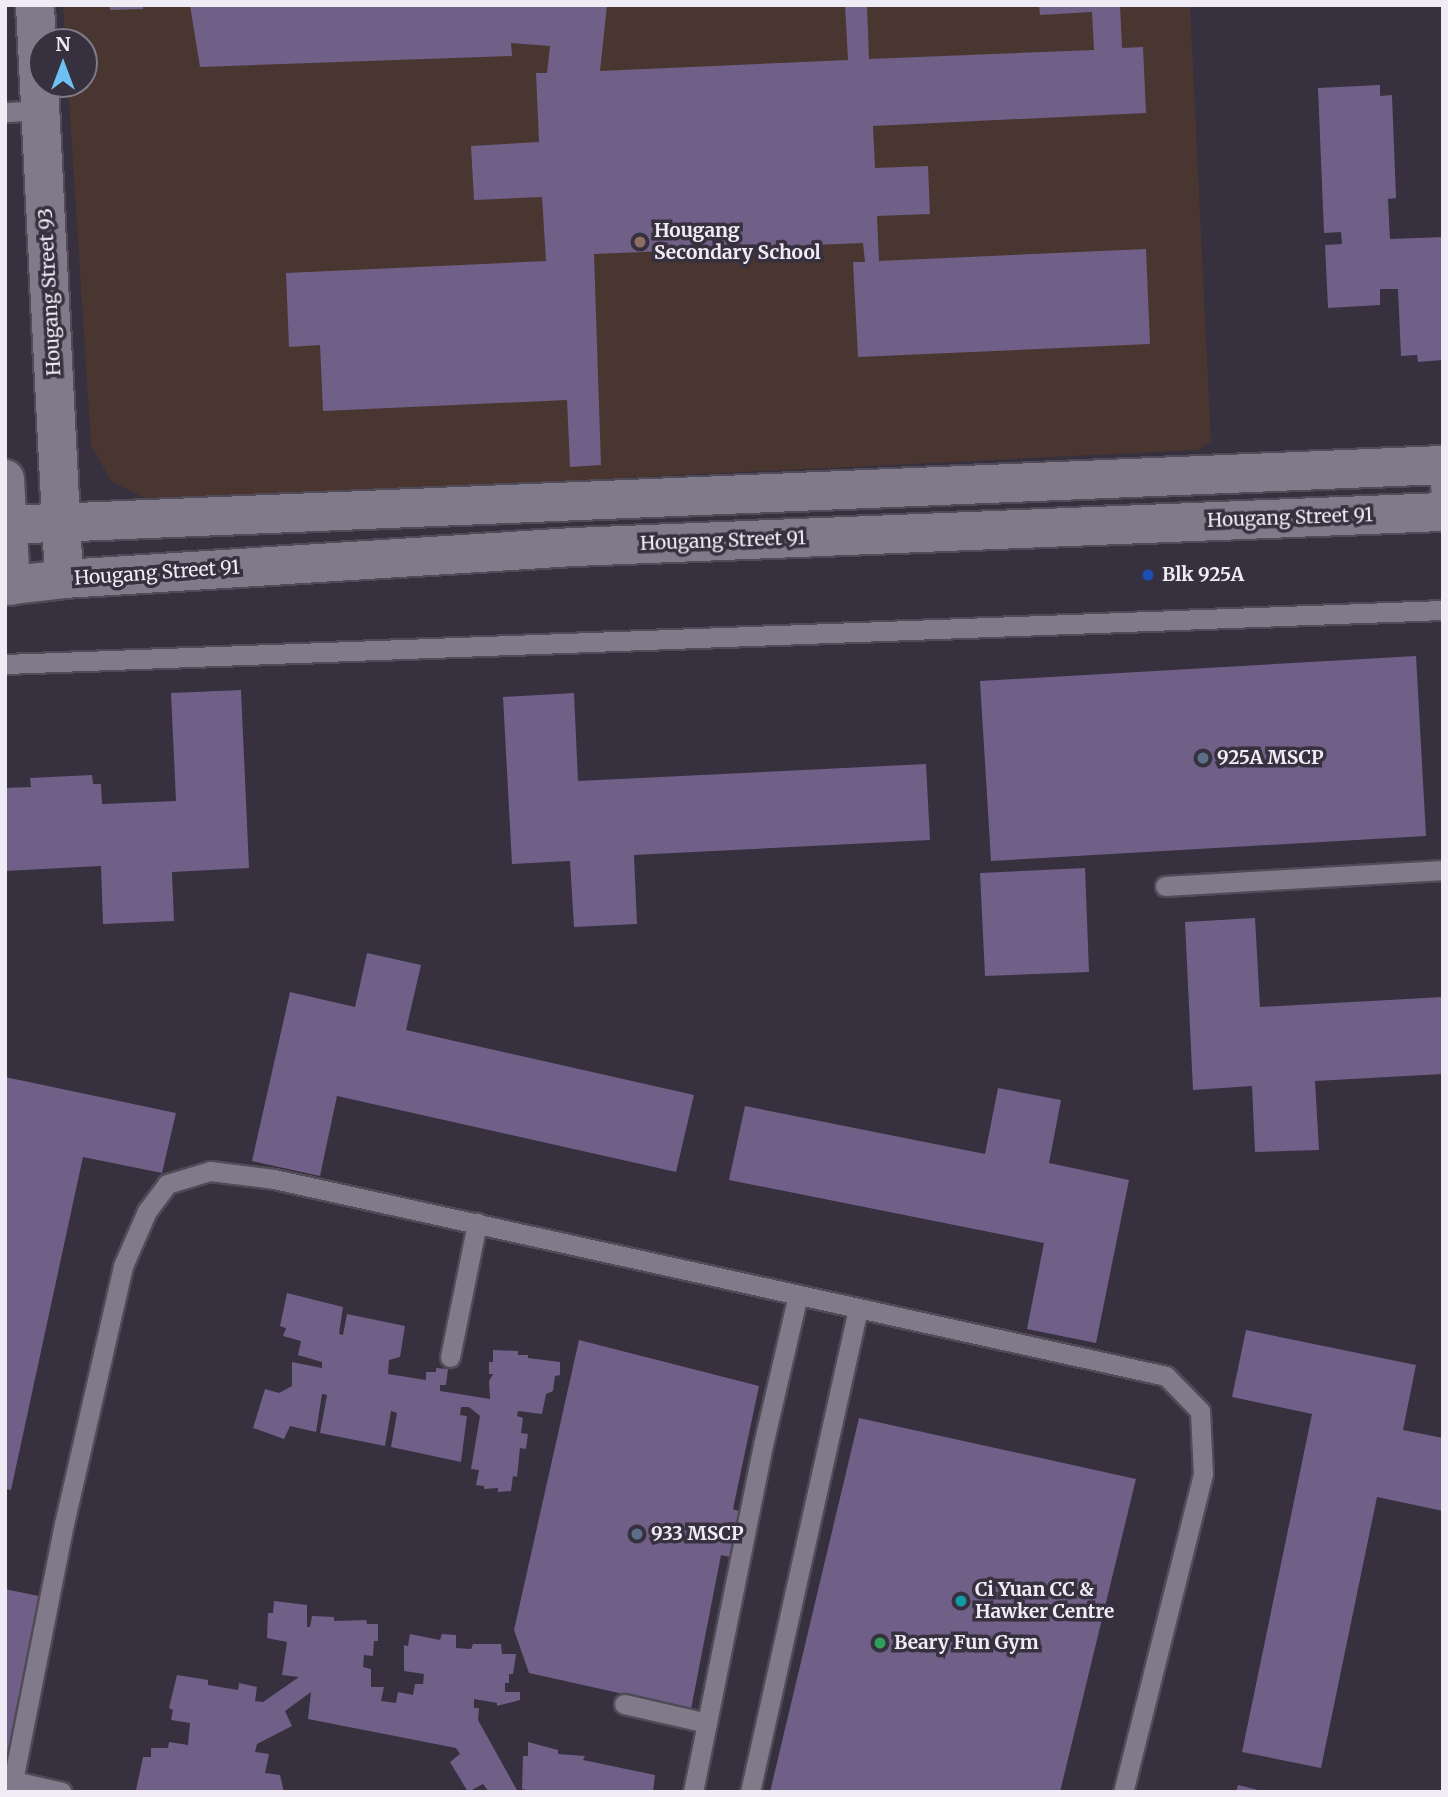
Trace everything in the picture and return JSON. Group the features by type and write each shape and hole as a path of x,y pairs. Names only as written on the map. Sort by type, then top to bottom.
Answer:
{"street":[{"name":"Hougang Street 93","path":"35,5 23,111 62,523 64,579"},
{"path":"7,525 1245,471 1441,465"},
{"path":"5,478 8,586"},
{"name":"Hougang Street 91","path":"8,586 64,579 587,546 1247,520 1442,516"}],"lane":[{"path":"1441,465 1442,516"},
{"path":"1245,471 1247,520"},
{"path":"5,664 1443,610"},
{"path":"1165,886 1443,870"},
{"path":"62,1792 9,1780 123,1266 146,1211 167,1184 210,1171 274,1179 1166,1376 1200,1410 1203,1474 1123,1792"},
{"path":"450,1357 477,1223"},
{"path":"693,1792 763,1445 798,1295"},
{"path":"750,1792 858,1308"},
{"path":"624,1704 707,1723"}],"shaded area":[{"name":"Hougang Secondary School","path":"63,5 1190,5 1211,441 1198,450 150,501 111,481 91,445 69,98 98,98 98,28 64,28"}],"building":[{"path":"110,5 143,5 143,9 110,10"},
{"name":"Hougang Secondary School","path":"190,5 607,5 600,71 848,60 845,5 867,5 869,59 1094,50 1092,12 1040,15 1039,5 1120,5 1122,48 1143,47 1146,113 873,126 875,168 928,166 930,214 877,216 879,261 1146,249 1150,344 858,357 853,262 865,262 863,243 594,254 601,465 570,467 567,400 323,411 320,345 289,347 286,273 546,261 542,197 474,200 471,146 539,142 536,73 547,73 550,46 511,43 512,56 200,67"},
{"path":"1380,85 1380,96 1392,95 1396,198 1388,199 1390,239 1443,237 1442,360 1418,362 1417,355 1401,356 1398,289 1380,289 1380,305 1328,308 1325,245 1342,244 1341,232 1324,233 1318,88"},
{"name":"925A MSCP","path":"1416,656 1426,836 991,861 980,681"},
{"path":"241,690 249,868 172,872 174,921 103,924 101,866 5,871 5,788 31,787 30,778 92,775 93,784 101,784 102,804 176,801 171,693"},
{"path":"574,693 578,781 926,764 930,840 634,855 637,924 574,927 570,861 512,864 503,697"},
{"path":"1085,868 1089,972 985,976 980,873"},
{"path":"1255,918 1260,1007 1443,997 1443,1074 1315,1081 1319,1150 1255,1152 1252,1086 1193,1090 1185,922"},
{"path":"367,953 421,965 406,1030 694,1095 676,1172 337,1096 320,1176 252,1161 290,992 355,1007"},
{"path":"5,1077 176,1113 162,1173 83,1157 11,1490 5,1489"},
{"path":"998,1088 1061,1100 1049,1163 1129,1180 1096,1343 1027,1329 1044,1243 729,1180 745,1106 985,1154"},
{"path":"287,1293 343,1307 339,1334 343,1335 347,1314 405,1326 400,1357 389,1360 388,1374 426,1380 426,1372 436,1372 436,1368 448,1369 446,1385 440,1385 440,1391 490,1399 489,1381 493,1374 489,1374 489,1362 493,1362 493,1350 518,1351 518,1355 528,1355 528,1358 560,1362 560,1375 555,1376 553,1391 546,1394 542,1414 518,1411 517,1416 523,1418 521,1433 528,1434 526,1449 520,1448 517,1477 513,1476 511,1491 498,1492 498,1488 484,1489 484,1486 476,1485 479,1470 471,1469 480,1416 469,1407 461,1407 460,1415 467,1416 461,1462 391,1447 397,1413 391,1411 385,1446 320,1433 327,1395 322,1394 316,1432 290,1426 284,1439 253,1428 265,1389 279,1393 292,1386 292,1362 322,1368 322,1362 298,1355 301,1341 283,1336 286,1328 280,1326"},
{"path":"1246,1330 1416,1365 1403,1430 1443,1438 1443,1511 1377,1497 1321,1768 1242,1752 1312,1414 1232,1397"},
{"name":"933 MSCP","path":"579,1340 759,1386 733,1509 743,1513 734,1558 721,1555 691,1709 529,1673 514,1630"},
{"name":"Ci Yuan CC & Hawker Centre","path":"859,1418 1136,1479 1060,1792 770,1792"},
{"path":"5,1589 48,1598 15,1761 5,1759"},
{"path":"274,1601 307,1605 307,1627 310,1627 312,1616 334,1617 334,1621 366,1620 367,1624 378,1624 378,1641 374,1641 373,1656 364,1655 363,1667 371,1669 371,1687 384,1687 381,1701 396,1703 398,1692 413,1695 415,1684 423,1684 424,1674 404,1671 404,1645 408,1646 410,1634 440,1640 442,1634 456,1635 456,1648 471,1649 473,1644 501,1644 502,1654 516,1654 513,1674 509,1674 509,1683 505,1683 505,1692 520,1692 520,1700 497,1706 497,1703 474,1699 474,1708 479,1708 478,1720 518,1792 489,1792 483,1784 468,1792 450,1762 460,1754 456,1748 308,1719 311,1692 285,1711 292,1726 257,1744 255,1752 269,1754 265,1773 280,1775 284,1792 136,1790 143,1757 151,1757 151,1748 168,1748 169,1742 188,1745 190,1723 171,1720 173,1710 169,1708 177,1675 208,1680 208,1685 238,1690 239,1683 257,1687 255,1701 263,1702 299,1677 282,1675 287,1642 267,1638 268,1613 273,1613"},
{"path":"528,1742 558,1750 558,1754 585,1756 583,1760 655,1775 653,1792 536,1792 522,1789 523,1756 528,1756"},
{"path":"1238,1785 1262,1791 1262,1792 1236,1792"}],"place":[{"name":"Hougang Secondary School","path":"640,242"},
{"name":"Blk 925A","path":"1148,575"},
{"name":"925A MSCP","path":"1203,758"},
{"name":"933 MSCP","path":"637,1534"},
{"name":"Ci Yuan CC & Hawker Centre","path":"961,1601"},
{"name":"Beary Fun Gym","path":"880,1643"}]}
